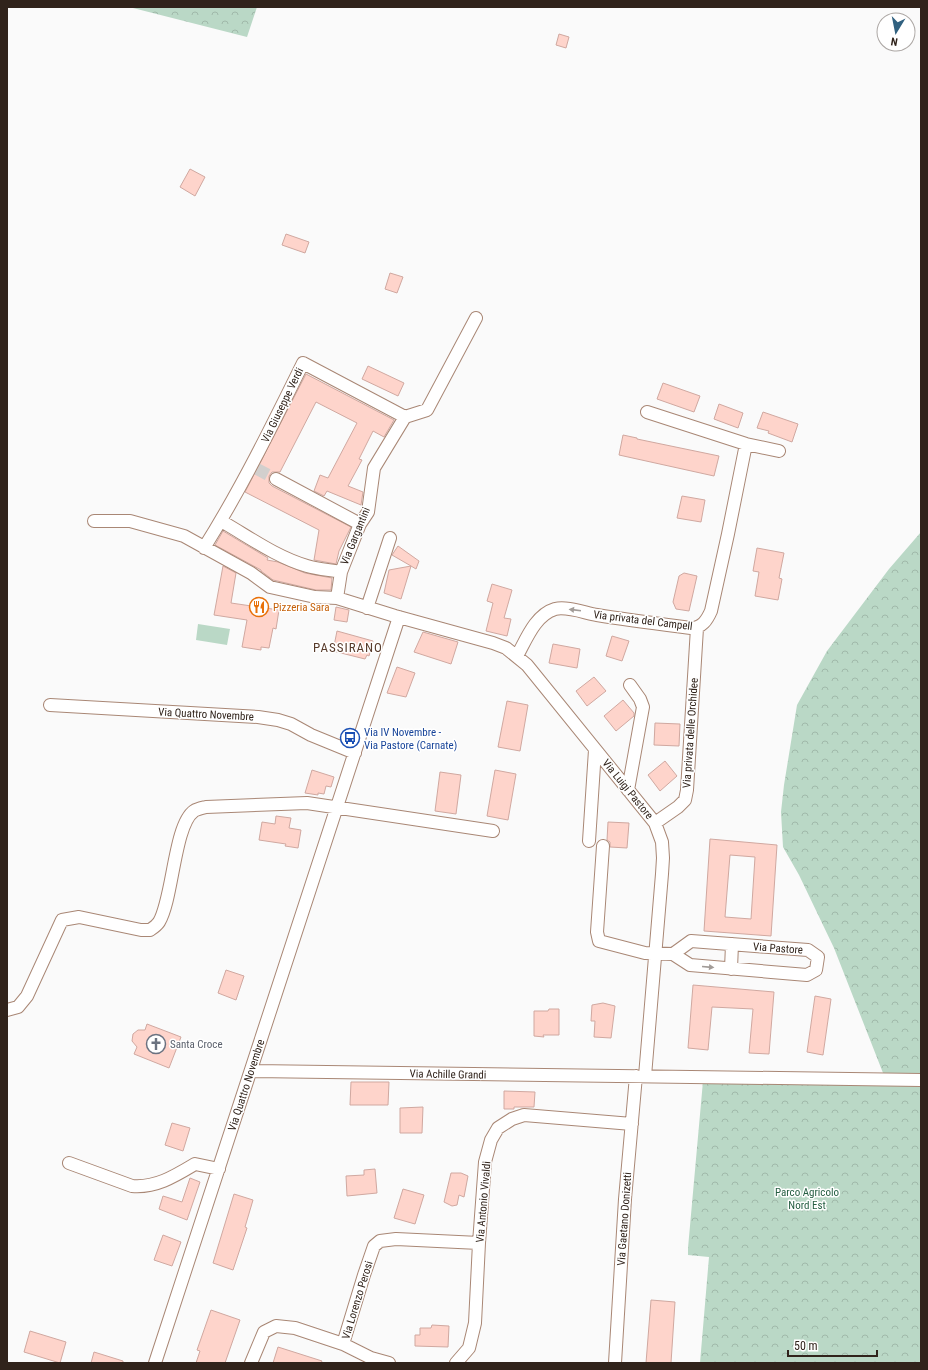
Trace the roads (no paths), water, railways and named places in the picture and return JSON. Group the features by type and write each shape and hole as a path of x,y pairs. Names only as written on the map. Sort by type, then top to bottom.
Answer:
{"street":[{"path":"405,417 427,410 476,318"},
{"name":"Via Giuseppe Verdi","path":"204,548 254,468 303,363 405,417"},
{"path":"647,412 746,444 779,451"},
{"name":"Via Gargantini","path":"337,598 341,572 360,524 368,512 374,468 405,417"},
{"name":"Via privata del Campell","path":"517,656 532,629 542,617 555,609 576,610 596,615 697,628 706,622 711,611 746,444"},
{"path":"276,479 360,524"},
{"path":"221,520 277,554 288,559 308,567 341,572"},
{"path":"94,521 130,521 184,536 251,573 270,586 315,597 337,598 399,617"},
{"path":"367,608 390,538"},
{"name":"Via Luigi Pastore","path":"399,617 493,643 506,648 517,656 526,665 655,823 662,842 663,858 655,954 640,1076"},
{"name":"Via Quattro Novembre","path":"155,1363 399,617"},
{"name":"Via privata delle Orchidee","path":"655,823 685,800 697,628"},
{"path":"628,790 642,708 640,699 630,685"},
{"name":"Via Quattro Novembre","path":"50,705 258,717 278,720 291,724 311,735 354,754"},
{"path":"589,842 595,750"},
{"path":"7,1010 18,1007 28,996 62,920 79,917 141,930 150,930 159,922 165,904 173,866 184,826 186,820 194,810 206,807 307,803 493,830"},
{"path":"602,846 597,932 599,941 645,953 673,954"},
{"name":"Via Pastore","path":"691,941 732,944 808,950 818,957 816,970 807,975 690,965 673,954 691,941"},
{"path":"731,969 732,944"},
{"name":"Via Achille Grandi","path":"251,1071 640,1076"},
{"path":"640,1076 921,1080"},
{"name":"Via Gaetano Donizetti","path":"615,1363 625,1199 632,1124 640,1076"},
{"name":"Via Antonio Vivaldi","path":"456,1363 469,1348 475,1323 485,1162 491,1140 498,1128 512,1119 524,1115 632,1124"},
{"path":"69,1163 132,1186 143,1187 161,1183 195,1164 219,1169"},
{"name":"Via Lorenzo Perosi","path":"252,1363 264,1332 276,1326 296,1328 343,1344 374,1246 380,1241 396,1239 479,1243"},
{"path":"343,1344 370,1361 389,1363"}],"tunnel":[{"path":"257,469 276,479"}],"place":[{"name":"Pizzeria Sara","path":"259,607"},
{"name":"Via IV Novembre - Via Pastore (Carnate)","path":"350,738"},
{"name":"Santa Croce","path":"156,1044"}],"district":[{"name":"PASSIRANO","path":"348,647"}],"park label":[{"name":"Parco Agricolo Nord Est","path":"807,1198"}]}
